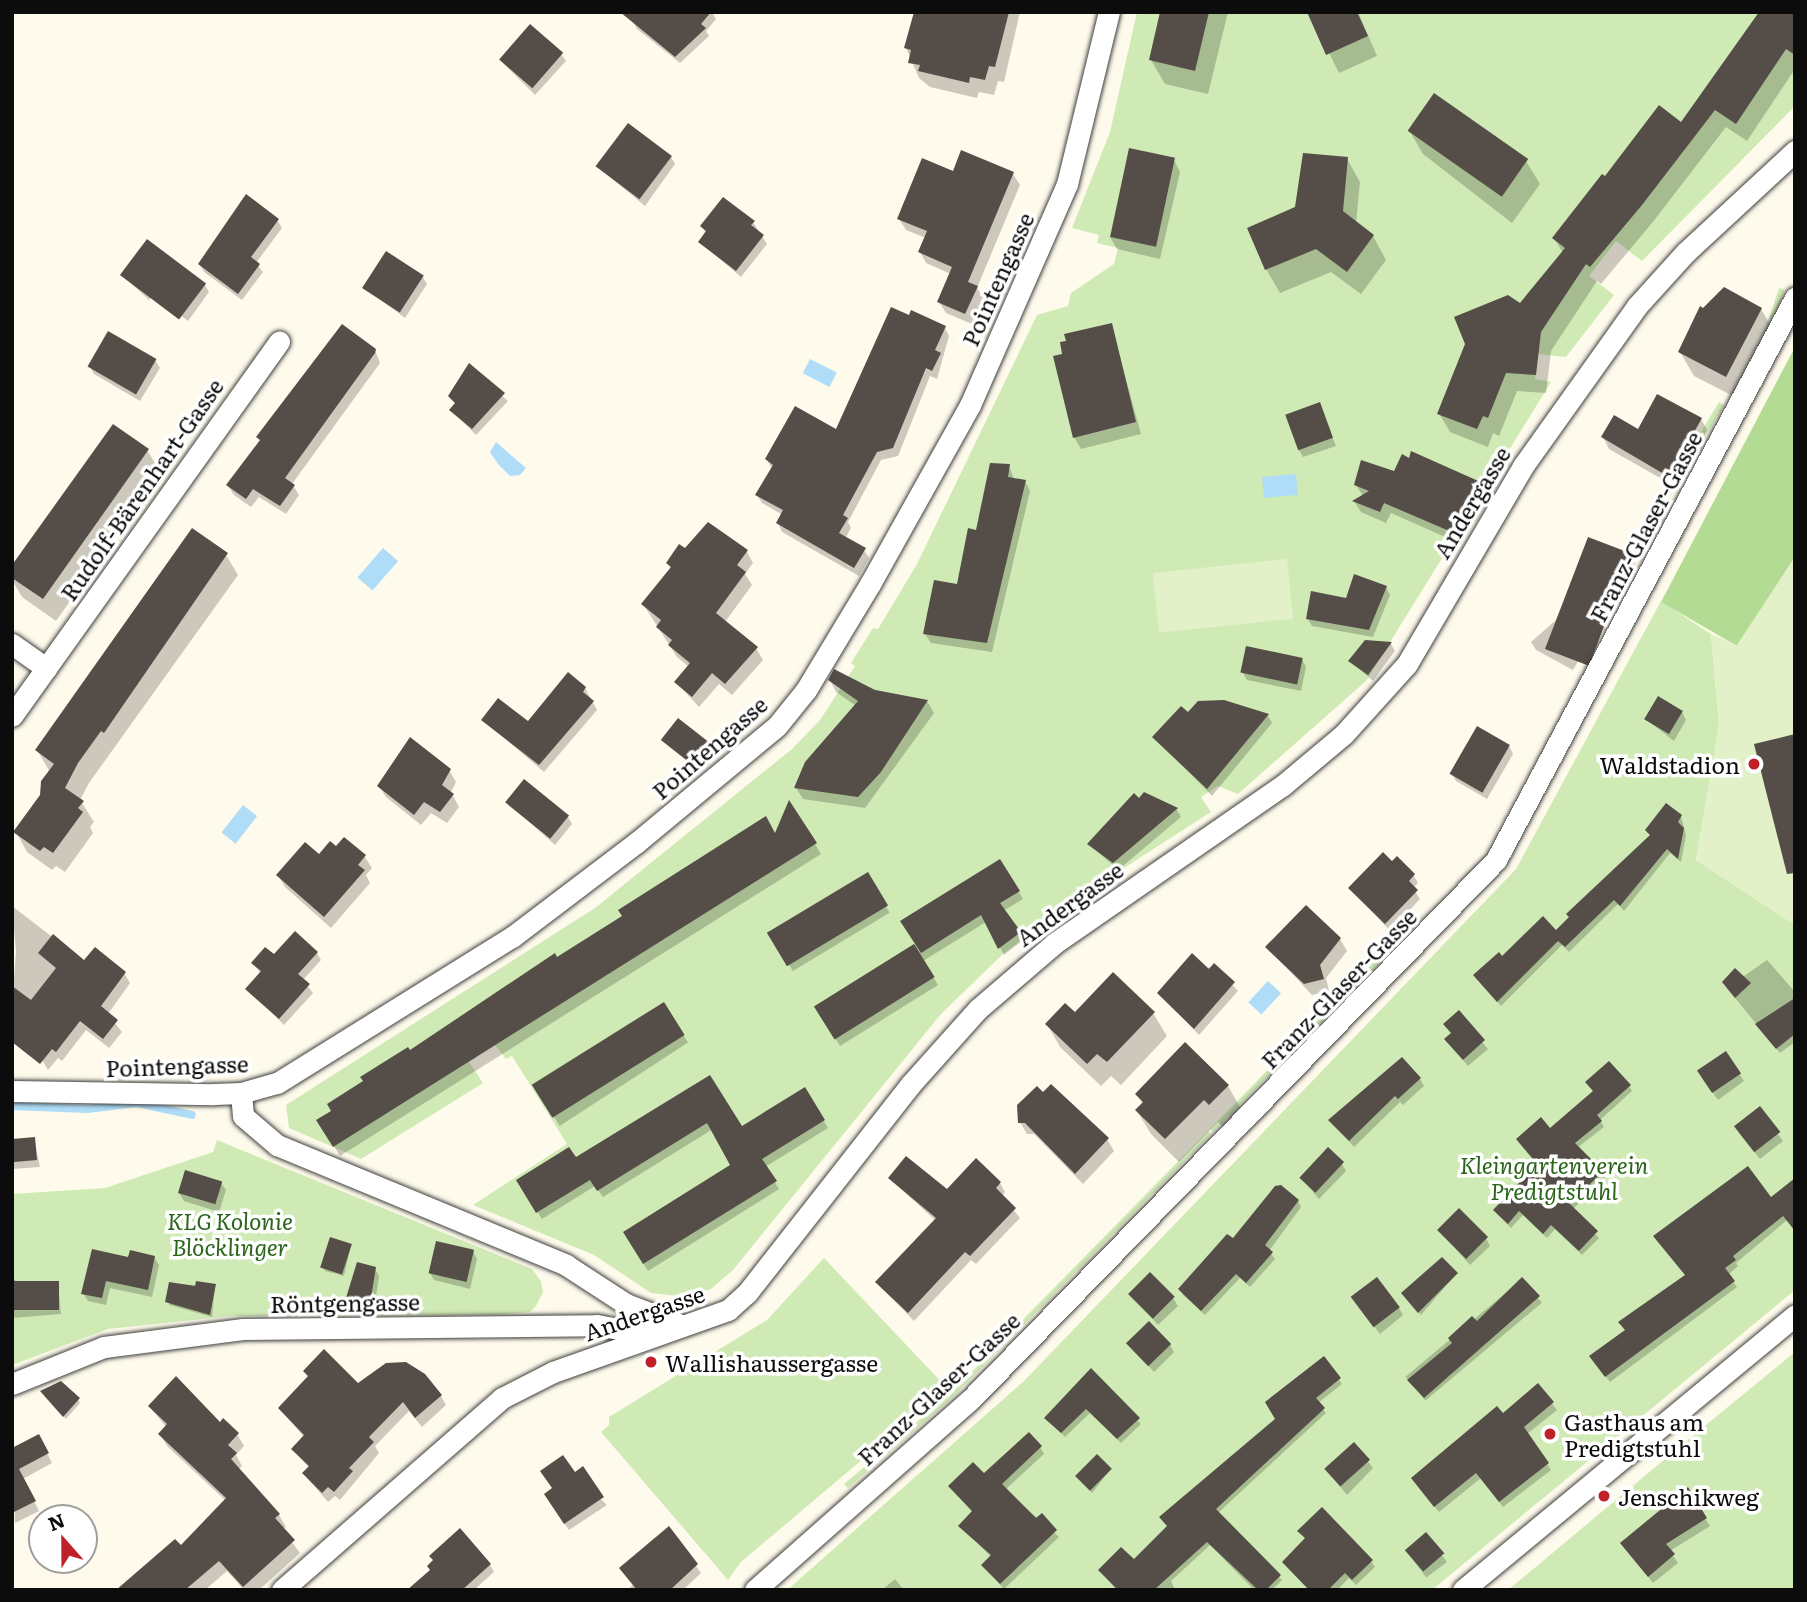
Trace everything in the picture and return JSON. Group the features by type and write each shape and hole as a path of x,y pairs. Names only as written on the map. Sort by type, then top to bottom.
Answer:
{"street":[{"name":"Pointengasse","path":"12,1091 241,1093 276,1083 338,1048 512,937 741,758 794,707 937,467 1001,337 1076,158 1109,12"},
{"name":"Andergasse","path":"282,1590 502,1398 554,1372 728,1310 747,1293 910,1085 978,1009 1019,972 1097,912 1282,786 1354,724 1407,664 1524,466 1636,306 1686,252 1795,151"},
{"name":"Franz-Glaser-Gasse","path":"755,1590 970,1401 1490,867 1529,802 1795,298"},
{"name":"Rudolf-Bärenhart-Gasse","path":"12,716 279,341"},
{"path":"12,643 47,668"},
{"path":"241,1093 243,1116 277,1145 566,1265 626,1304 685,1326"},
{"path":"1463,1590 1795,1315"},
{"name":"Röntgengasse","path":"12,1384 104,1348 243,1329 597,1325 645,1334 685,1326"}],"green space":[{"path":"1137,12 1795,12 1795,106 1642,261 1616,241 1589,276 1614,295 1566,357 1538,354 1535,379 1551,382 1366,681 1238,794 1218,786 1201,797 1211,812 1077,898 1004,953 941,1014 733,1270 711,1289 687,1297 651,1293 594,1255 473,1205 567,1144 512,1056 506,1059 495,1045 469,1062 483,1083 361,1159 289,1128 286,1105 595,908 792,749 820,720 855,666 851,663 873,628 878,629 917,564 1037,315 1068,306 1071,293 1114,264 1118,248 1097,243 1099,235 1072,228 1110,132"},
{"path":"1779,288 1785,290 1749,400 1743,398"},
{"path":"1795,347 1795,557 1737,646 1661,602"},
{"path":"1719,402 1724,405 1641,543 1636,540"},
{"name":"Waldstadion","path":"1795,557 1795,925 1696,860 1719,725 1711,634 1737,645"},
{"path":"1287,559 1293,619 1159,633 1153,573"},
{"name":"Kleingartenverein Predigtstuhl","path":"1661,601 1711,634 1719,725 1696,860 1795,925 1795,1290 1432,1590 787,1590 1024,1381 1516,869"},
{"path":"1377,958 1381,961 1213,1132 1210,1129"},
{"path":"1208,1131 1211,1134 954,1396 848,1488 844,1484 951,1393"},
{"name":"KLG Kolonie Blöcklinger","path":"217,1140 532,1269 541,1281 543,1292 530,1312 501,1315 231,1316 108,1329 12,1365 12,1194 105,1188 213,1152"},
{"path":"824,1258 947,1388 741,1562 728,1580 601,1432 609,1425 609,1417 767,1320"},
{"path":"1795,1352 1795,1590 1508,1590 1701,1429"}],"water":[{"path":"810,359 837,373 829,387 803,373"},
{"path":"496,442 526,468 520,475 510,476 498,464 490,452"},
{"path":"1296,474 1298,495 1264,498 1262,477"},
{"path":"383,548 398,561 373,591 357,577"},
{"path":"243,805 257,816 236,844 221,833"},
{"path":"1268,981 1281,993 1261,1014 1248,1002"}],"building":[{"path":"620,12 711,12 701,24 706,28 675,57"},
{"path":"914,12 1009,12 995,67 989,66 985,80 970,77 969,83 918,71 920,65 908,63 911,50 904,48"},
{"path":"1160,12 1209,12 1195,71 1149,60"},
{"path":"1307,12 1357,12 1368,36 1326,55"},
{"path":"1759,12 1795,12 1795,55 1786,49 1736,124 1715,110 1642,205 1590,267 1586,264 1541,332 1536,375 1506,373 1488,418 1483,416 1477,429 1437,414 1465,344 1454,317 1508,295 1520,303 1565,248 1552,238 1602,174 1605,176 1659,105 1681,122"},
{"path":"530,24 563,53 532,88 499,59"},
{"path":"1434,93 1528,159 1502,197 1408,131"},
{"path":"628,123 672,156 639,199 596,166"},
{"path":"1129,148 1175,158 1156,247 1110,237"},
{"path":"961,150 1014,172 968,282 978,286 965,314 937,302 952,267 918,252 927,231 897,219 922,158 953,171"},
{"path":"1303,153 1348,157 1343,211 1374,235 1347,272 1316,249 1265,270 1247,228 1295,207"},
{"path":"246,194 279,219 251,257 260,264 238,294 198,264"},
{"path":"723,197 755,221 751,225 764,235 736,271 698,242 706,231 700,226"},
{"path":"147,239 206,284 179,319 120,275"},
{"path":"386,251 424,276 400,312 362,288"},
{"path":"1724,287 1762,308 1726,377 1678,352 1700,306 1703,308"},
{"path":"891,307 909,315 911,310 946,326 935,350 941,353 932,371 926,368 893,448 877,452 843,515 848,518 839,533 866,548 854,568 776,523 783,510 755,495 773,465 765,459 795,406 836,429"},
{"path":"1112,323 1136,422 1073,438 1053,356 1062,354 1060,342 1066,341 1064,334"},
{"path":"342,324 376,349 375,353 285,478 295,485 280,506 253,489 246,499 226,485 260,440 256,437"},
{"path":"108,331 156,359 136,395 88,367"},
{"path":"469,363 505,393 472,429 449,410 455,403 448,396"},
{"path":"1657,394 1702,418 1669,477 1601,437 1614,415 1638,429"},
{"path":"1320,402 1333,438 1298,450 1285,415"},
{"path":"113,424 149,449 43,599 12,578 12,565"},
{"path":"1411,451 1485,484 1454,533 1384,503 1380,512 1352,501 1369,491 1354,485 1361,460 1394,471 1402,454 1409,458"},
{"path":"990,463 1010,464 1008,477 1026,480 987,643 923,634 934,580 957,584 968,528 976,530"},
{"path":"708,522 748,550 737,565 746,572 716,613 758,647 725,684 712,673 692,697 674,682 690,663 668,645 672,640 656,627 661,620 641,604 671,567 666,563 679,544 685,548"},
{"path":"192,528 228,553 104,733 101,731 78,763 65,788 84,801 78,808 83,812 53,853 44,847 40,851 13,832 40,795 41,781 54,764 35,750"},
{"path":"1588,537 1632,554 1589,666 1545,649"},
{"path":"1354,574 1387,586 1369,630 1306,619 1311,591 1346,598"},
{"path":"1365,640 1392,642 1368,675 1348,661"},
{"path":"1246,646 1303,658 1297,684 1240,672"},
{"path":"834,669 875,690 928,700 881,772 858,797 794,788 805,762 858,701 828,680"},
{"path":"568,672 586,687 583,692 594,701 539,765 481,720 498,698 528,721"},
{"path":"1658,696 1683,711 1669,734 1644,719"},
{"path":"1224,700 1269,714 1207,789 1152,737 1181,706 1188,712 1198,701"},
{"path":"678,718 710,743 693,765 661,740"},
{"path":"1477,726 1510,745 1482,793 1450,774"},
{"path":"1795,734 1795,873 1787,874 1754,744"},
{"path":"410,737 451,769 442,785 454,794 440,812 424,802 414,815 377,786"},
{"path":"524,779 569,816 550,839 505,802"},
{"path":"1144,792 1178,808 1113,863 1087,844 1134,793 1139,798"},
{"path":"789,800 817,843 333,1147 316,1120 331,1111 327,1104 363,1081 360,1077 408,1047 410,1050 555,953 557,957 622,916 618,910 766,816 775,833"},
{"path":"1666,803 1682,815 1678,822 1684,828 1678,859 1667,849 1620,906 1614,900 1565,947 1558,941 1497,1002 1473,975 1499,952 1502,956 1543,916 1556,930 1569,917 1566,914 1650,835 1645,830"},
{"path":"344,837 366,855 358,865 365,870 324,917 276,875 305,842 319,854 330,841 336,846"},
{"path":"1383,852 1392,861 1397,856 1415,874 1409,881 1418,890 1385,924 1348,888"},
{"path":"1000,859 1020,891 1000,903 1021,932 998,949 981,915 921,953 900,921"},
{"path":"868,872 888,905 787,966 767,933"},
{"path":"1306,905 1341,938 1320,965 1324,979 1304,984 1265,947"},
{"path":"295,931 318,952 298,974 310,984 279,1019 245,989 261,971 251,963 265,947 274,954"},
{"path":"53,934 84,960 95,947 126,972 101,1006 118,1020 103,1039 80,1021 56,1052 52,1049 40,1064 12,1042 12,986 31,1000 56,968 38,953"},
{"path":"914,944 935,977 835,1040 814,1007"},
{"path":"1192,953 1209,969 1214,963 1235,982 1194,1029 1157,993"},
{"path":"1735,968 1751,983 1735,998 1722,982"},
{"path":"1113,972 1155,1012 1107,1062 1097,1054 1087,1064 1045,1024 1065,1003 1075,1012"},
{"path":"1795,998 1795,1034 1776,1049 1755,1024"},
{"path":"664,1002 685,1035 552,1118 532,1085"},
{"path":"1459,1010 1485,1040 1463,1060 1444,1039 1451,1033 1443,1024"},
{"path":"1185,1042 1229,1085 1209,1105 1204,1100 1165,1139 1135,1110 1143,1102 1135,1094"},
{"path":"1726,1051 1741,1073 1712,1093 1697,1071"},
{"path":"1402,1057 1421,1078 1398,1099 1395,1096 1349,1141 1328,1120"},
{"path":"1609,1061 1631,1085 1597,1115 1602,1121 1575,1143 1603,1171 1570,1204 1598,1231 1579,1251 1551,1225 1543,1234 1519,1211 1508,1224 1493,1210 1537,1164 1516,1139 1541,1117 1550,1128 1593,1091 1585,1082"},
{"path":"710,1075 742,1126 805,1087 825,1120 762,1159 777,1181 643,1264 623,1232 730,1165 707,1123 597,1191 590,1180 536,1213 516,1180 569,1147 576,1157"},
{"path":"1051,1084 1109,1138 1075,1174 1025,1123 1018,1123 1017,1105 1037,1086 1043,1092"},
{"path":"1760,1106 1780,1132 1754,1152 1734,1126"},
{"path":"35,1137 37,1160 14,1162 12,1139"},
{"path":"1328,1147 1344,1162 1315,1193 1299,1178"},
{"path":"906,1156 947,1189 976,1158 1001,1182 996,1188 1016,1208 970,1256 965,1252 908,1313 875,1282 936,1218 888,1178"},
{"path":"1748,1166 1771,1197 1795,1178 1795,1231 1783,1216 1733,1256 1736,1260 1725,1268 1735,1281 1605,1377 1589,1356 1625,1330 1618,1322 1685,1275 1653,1236"},
{"path":"185,1170 222,1181 215,1204 178,1193"},
{"path":"1281,1185 1299,1200 1265,1245 1273,1252 1246,1283 1236,1274 1201,1311 1178,1289 1227,1234 1233,1238 1275,1186"},
{"path":"1459,1208 1488,1237 1466,1259 1437,1230"},
{"path":"330,1237 352,1244 342,1275 320,1267"},
{"path":"436,1241 474,1250 467,1282 429,1273"},
{"path":"92,1249 128,1257 130,1250 155,1256 148,1290 106,1281 102,1298 81,1294"},
{"path":"1442,1257 1458,1273 1418,1313 1401,1293"},
{"path":"357,1262 376,1267 370,1304 346,1298"},
{"path":"1150,1272 1175,1297 1153,1319 1128,1294"},
{"path":"1377,1277 1400,1307 1374,1327 1351,1297"},
{"path":"1522,1277 1540,1296 1424,1398 1407,1380 1452,1343 1448,1338 1472,1316 1477,1321"},
{"path":"12,1281 59,1281 59,1310 12,1310"},
{"path":"196,1281 216,1284 210,1315 165,1302 169,1282 195,1286"},
{"path":"1149,1321 1171,1344 1148,1366 1126,1343"},
{"path":"324,1349 358,1383 386,1363 406,1362 425,1374 442,1395 415,1418 403,1402 369,1437 374,1442 349,1468 353,1471 334,1492 328,1487 322,1493 302,1473 309,1466 291,1449 304,1435 278,1408 308,1376 303,1371"},
{"path":"1324,1356 1341,1378 1316,1398 1325,1408 1216,1509 1281,1575 1266,1590 1258,1590 1207,1542 1154,1590 1118,1590 1098,1570 1121,1547 1134,1559 1167,1526 1159,1517 1275,1419 1265,1402"},
{"path":"1091,1368 1140,1418 1117,1439 1086,1409 1061,1433 1044,1418"},
{"path":"176,1376 220,1422 223,1418 239,1433 228,1445 237,1453 231,1459 280,1514 275,1518 295,1540 243,1587 219,1561 185,1590 116,1590 175,1539 181,1545 226,1498 158,1434 167,1424 148,1406"},
{"path":"61,1381 80,1398 63,1417 40,1391"},
{"path":"1538,1383 1554,1402 1524,1427 1549,1463 1499,1502 1476,1473 1434,1507 1411,1478 1497,1406 1503,1413"},
{"path":"1029,1432 1042,1446 1002,1484 1036,1518 1042,1513 1057,1530 1000,1584 981,1565 991,1555 958,1526 972,1511 948,1486 973,1462 984,1473"},
{"path":"39,1434 49,1453 19,1469 36,1501 12,1513 12,1448"},
{"path":"1354,1442 1370,1460 1340,1487 1324,1469"},
{"path":"1097,1454 1112,1469 1090,1491 1075,1476"},
{"path":"563,1455 575,1472 583,1466 604,1497 564,1524 544,1494 552,1488 540,1471"},
{"path":"1688,1487 1707,1518 1666,1544 1675,1554 1648,1577 1620,1543"},
{"path":"1322,1507 1373,1560 1352,1580 1345,1573 1328,1590 1309,1590 1282,1562 1305,1538 1297,1531"},
{"path":"669,1526 698,1564 670,1590 637,1590 619,1568"},
{"path":"460,1528 491,1564 462,1590 407,1590 430,1570 427,1566 433,1560 429,1556"},
{"path":"1426,1532 1444,1553 1423,1572 1405,1550"}],"waterway":[{"path":"12,1106 87,1109 137,1103 192,1115"}],"place":[{"name":"Waldstadion","path":"1754,764"},
{"name":"Wallishaussergasse","path":"651,1362"},
{"name":"Gasthaus am Predigtstuhl","path":"1550,1434"},
{"name":"Jenschikweg","path":"1604,1496"}]}
